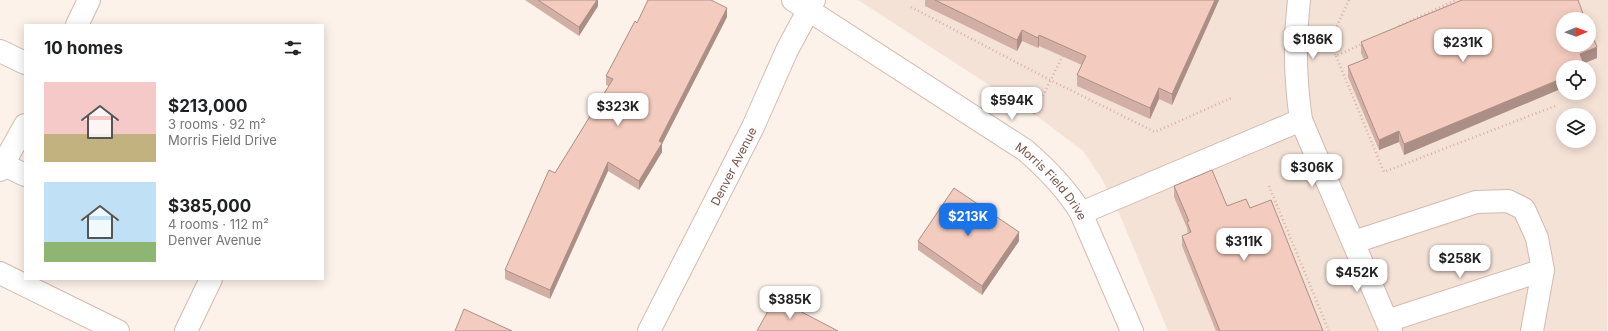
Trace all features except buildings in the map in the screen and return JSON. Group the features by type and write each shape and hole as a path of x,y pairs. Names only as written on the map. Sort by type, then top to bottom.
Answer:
{"street":[{"path":"77,24 89,0"},
{"path":"1299,0 1295,32 1296,85 1301,120 1389,326 1542,270"},
{"name":"Morris Field Drive","path":"805,3 1025,150 1046,168 1071,196 1081,212 1132,331"},
{"name":"Denver Avenue","path":"649,331 753,127 787,50 805,3"},
{"path":"0,51 24,63"},
{"path":"1081,212 1301,120"},
{"path":"24,127 1,165 24,174"},
{"path":"1354,242 1476,202 1508,201 1524,209 1536,238 1542,270 1532,331"},
{"path":"0,273 118,331"},
{"path":"186,331 211,280"}],"path":[{"path":"1349,0 1328,43 1336,56 1384,172 1555,106"},
{"path":"1393,30 1456,0"},
{"path":"911,7 1050,80 1155,132 1231,98"},
{"path":"1336,56 1364,43"},
{"path":"1034,114 1066,47"},
{"path":"1269,186 1329,331"}],"shaded area":[{"path":"858,0 1608,0 1607,331 1168,331 1122,220 1102,179 1083,151 1034,114"}]}
